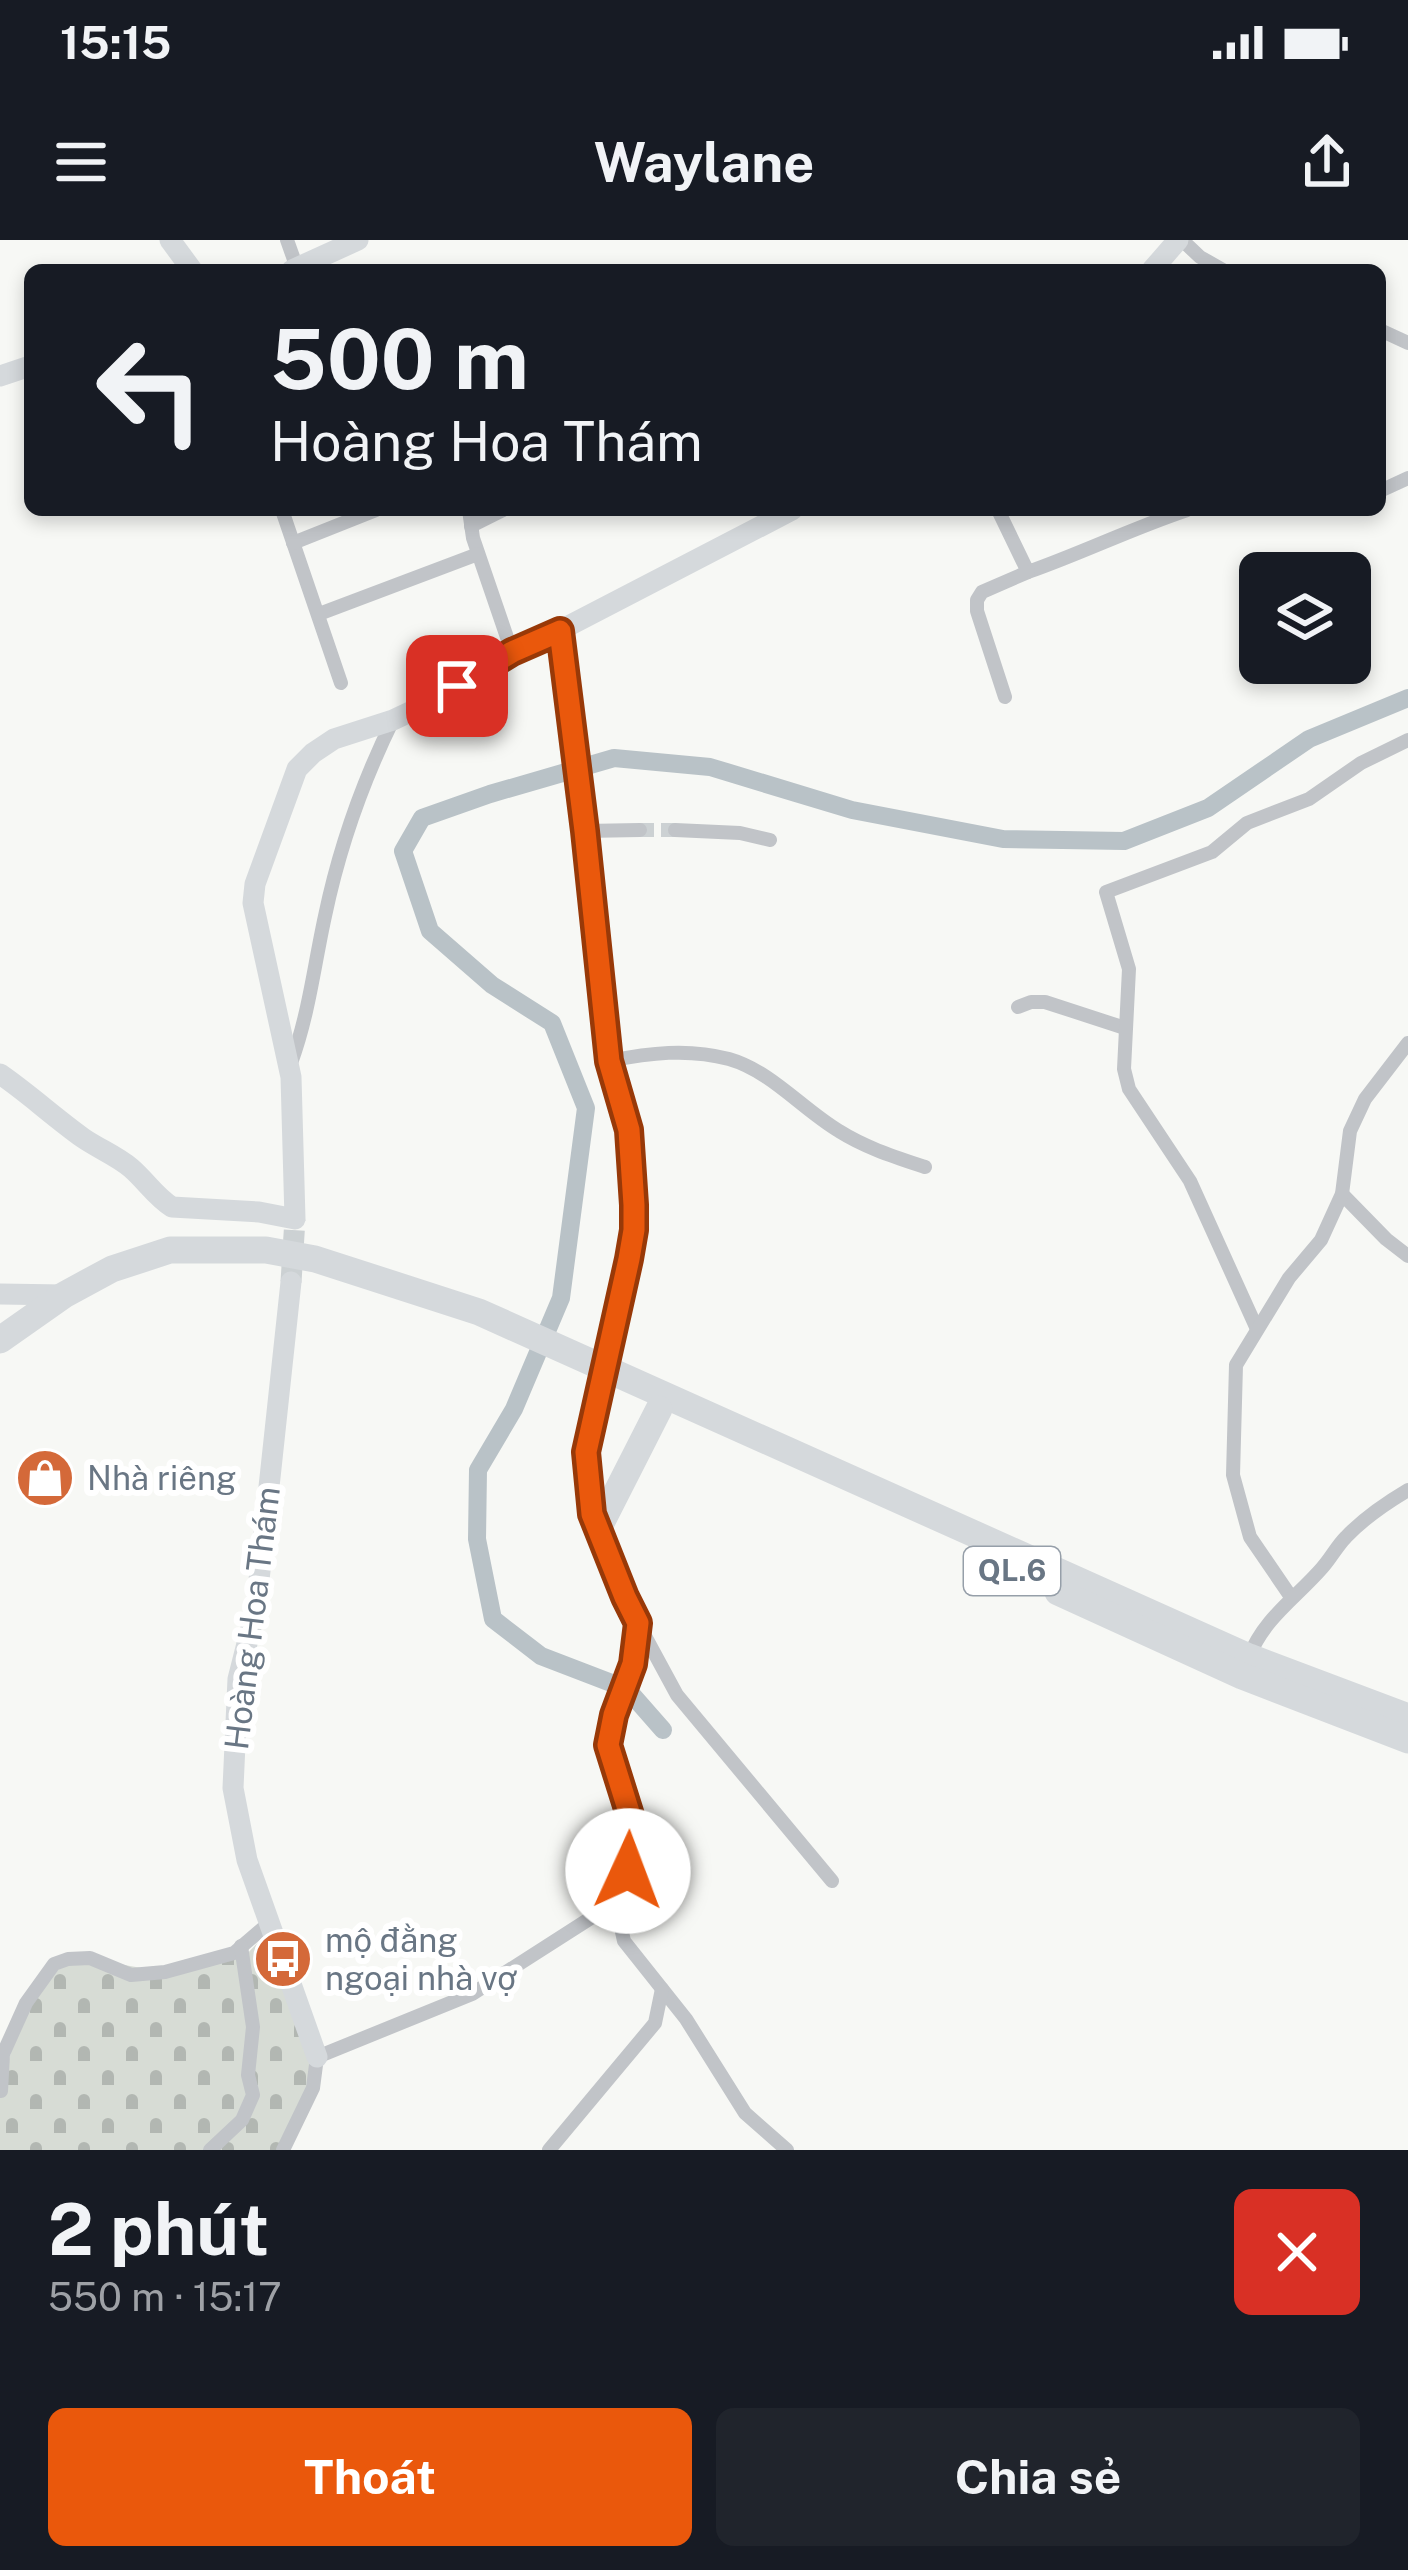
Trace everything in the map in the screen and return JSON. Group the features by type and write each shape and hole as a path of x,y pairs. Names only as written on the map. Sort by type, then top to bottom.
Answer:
{"highway":[{"name":"QL.6","path":"0,1340 64,1295 112,1269 170,1250 266,1250 314,1259 476,1318 1249,1657 1408,1717"},
{"name":"QL.6","path":"623,1384 659,1409 1241,1676 1408,1740"},
{"path":"598,1529 659,1409"}],"street":[{"path":"306,264 358,240"},
{"path":"1158,264 1180,240 1212,264"},
{"path":"284,516 340,683"},
{"path":"293,543 361,516"},
{"path":"0,1074 82,1137 126,1164 172,1208 260,1212 295,1219 289,1068 253,903 255,884 297,769 334,739 429,703 512,652 780,516"},
{"path":"1001,516 1028,572"},
{"path":"1005,697 976,611 982,592 1169,516"},
{"path":"470,518 512,652"},
{"path":"319,614 478,554"},
{"path":"560,631 609,1061 629,1130 634,1181 634,1230 586,1452 592,1514 625,1597 677,1695 832,1881"},
{"path":"289,1068 310,1001 324,919 345,839 393,720"},
{"path":"1257,1330 1190,1181 1129,1089 1124,1069 1129,969 1106,890 1212,853 1247,823 1309,799 1361,763 1408,740"},
{"path":"585,831 640,830"},
{"path":"675,830 740,833 770,840"},
{"path":"1018,1007 1045,1002 1125,1028"},
{"path":"1291,1597 1250,1538 1233,1474 1235,1365 1289,1278 1321,1240 1342,1194 1350,1131 1366,1099 1408,1043"},
{"path":"609,1061 656,1052 734,1060 772,1080 838,1131 925,1167"},
{"path":"1342,1194 1408,1256"},
{"name":"Hoàng Hoa Thám","path":"291,1282 256,1608 238,1679 233,1788 247,1860 317,2057"},
{"path":"0,1294 64,1295"},
{"path":"1249,1657 1266,1625 1321,1570 1346,1537 1408,1490"},
{"path":"638,1623 633,1664 608,1745 634,1828 622,1898 624,1941 686,2019 745,2113 787,2150"},
{"path":"283,2150 314,2088 317,2057 472,1994 622,1898"},
{"path":"1,2091 3,2054 26,2002 54,1964 90,1958 130,1975 144,1975 234,1953 269,1923"},
{"path":"210,2150 242,2120 253,2095 248,2075 253,2027 241,1946"},
{"path":"549,2150 655,2023 662,1989"}],"green space":[{"path":"271,1929 317,2057 300,2115 281,2150 0,2150 0,2091 23,2009 54,1964 101,1961 165,1972 243,1958"}],"waterway":[{"path":"663,1730 627,1689 541,1656 493,1619 477,1539 478,1470 514,1409 561,1298 586,1108 552,1023 492,985 430,931 403,851 422,818 614,758 710,767 852,810 1003,839 1124,841 1208,808 1309,739 1408,698"}],"tunnel":[{"path":"640,830 675,830"},
{"path":"291,1282 295,1219"}],"place":[{"name":"Nhà riêng","path":"45,1478"},
{"name":"mộ đằng ngoại nhà vợ","path":"283,1959"}],"route":[{"path":"457,686 512,652 560,631 609,1061 629,1130 634,1181 629,1259 586,1452 592,1514 638,1623 633,1664 608,1745 634,1828 628,1871"}]}
